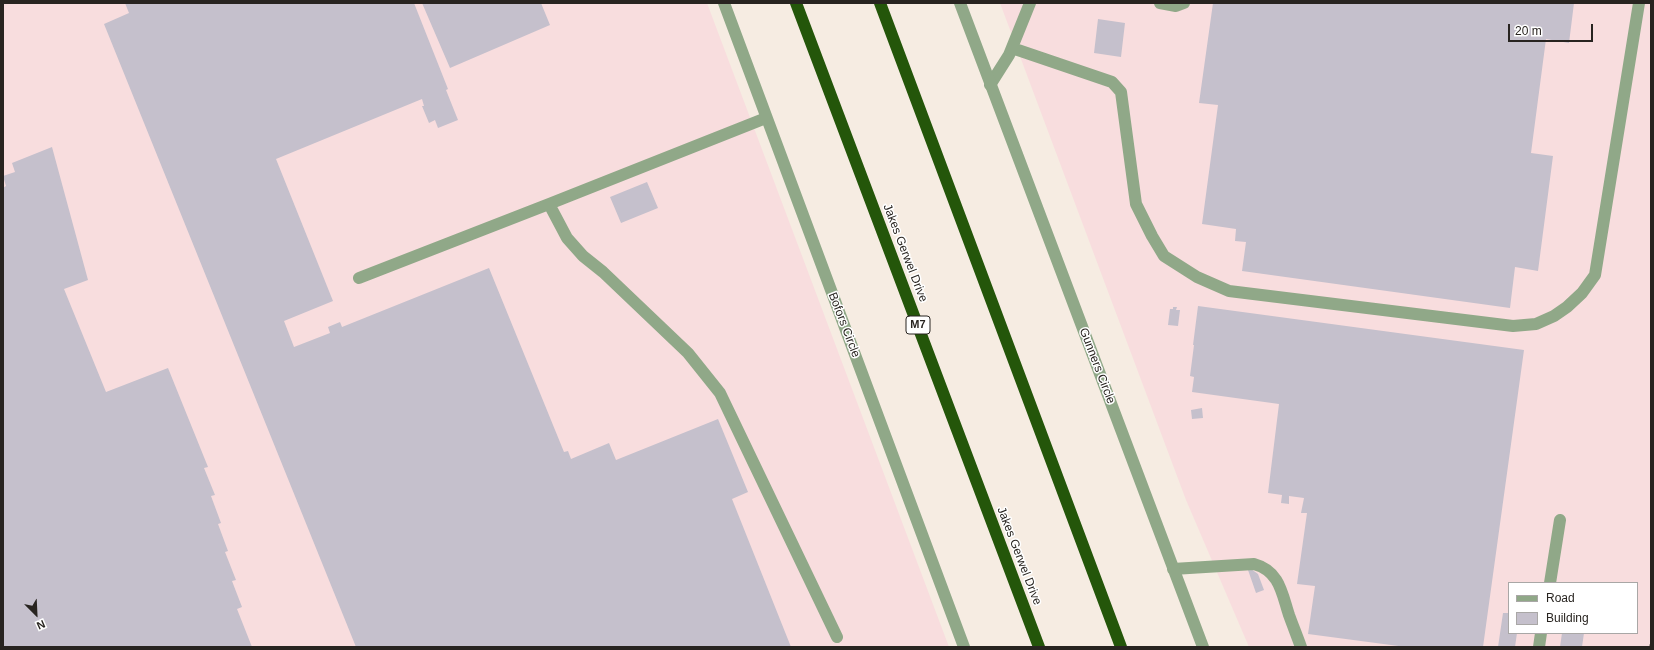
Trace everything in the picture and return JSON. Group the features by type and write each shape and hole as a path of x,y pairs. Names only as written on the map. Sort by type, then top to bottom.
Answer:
{"highway":[{"name":"Jakes Gerwel Drive","path":"796,3 1039,647"},
{"path":"880,3 1121,647"}],"street":[{"name":"Bofors Circle","path":"724,3 964,647"},
{"name":"Gunners Circle","path":"960,3 990,86 1203,647"},
{"path":"990,86 1012,48 1030,3"},
{"path":"1160,3 1176,6 1184,3"},
{"path":"1012,48 1112,82 1117,86 1121,92 1136,204 1164,256 1197,277 1229,291 1513,326 1536,324 1567,308 1582,293 1594,275 1639,3"},
{"path":"359,278 766,118"},
{"path":"549,204 567,238 583,256 603,272 688,353 720,393 837,636"},
{"path":"1550,582 1560,520"},
{"path":"1173,569 1254,564 1261,566 1282,588 1301,647"},
{"path":"1539,647 1541,634"}],"shaded area":[{"path":"3,3 707,3 949,647 3,647"},
{"path":"1000,3 1651,3 1651,647 1249,647 1186,500"}],"building":[{"path":"125,3 414,3 448,89 446,90 458,120 438,128 435,120 429,123 422,106 424,106 422,99 276,159 333,301 284,321 294,347 330,333 328,327 340,322 342,327 489,268 564,452 568,451 571,459 609,443 616,460 718,419 748,492 732,499 791,647 356,647 104,24 129,13"},
{"path":"422,3 541,3 550,25 450,68"},
{"path":"1213,3 1574,3 1569,43 1546,39 1531,153 1553,156 1538,271 1515,267 1510,308 1242,271 1246,242 1235,241 1236,229 1202,224 1218,105 1199,103"},
{"path":"1098,19 1125,23 1121,57 1094,53"},
{"path":"52,147 88,280 64,289 106,392 168,368 208,467 204,468 215,495 211,496 221,523 218,524 228,551 225,552 236,580 232,581 242,607 237,609 252,647 3,647 3,188 6,186 3,176 15,172 12,163"},
{"path":"647,182 658,208 621,223 610,197"},
{"path":"1198,306 1524,350 1483,647 1406,647 1308,634 1315,586 1297,584 1307,513 1301,513 1304,498 1289,496 1289,504 1281,503 1282,495 1268,493 1279,404 1192,392 1194,377 1190,376"},
{"path":"1173,307 1177,307 1176,310 1180,310 1178,326 1168,325 1170,309 1173,309"},
{"path":"1202,408 1203,418 1192,419 1191,410"},
{"path":"1251,569 1258,574 1264,590 1256,593 1248,570"},
{"path":"1503,613 1508,613 1508,634 1517,634 1515,647 1498,647"},
{"path":"1562,634 1584,634 1582,647 1560,647"}]}
